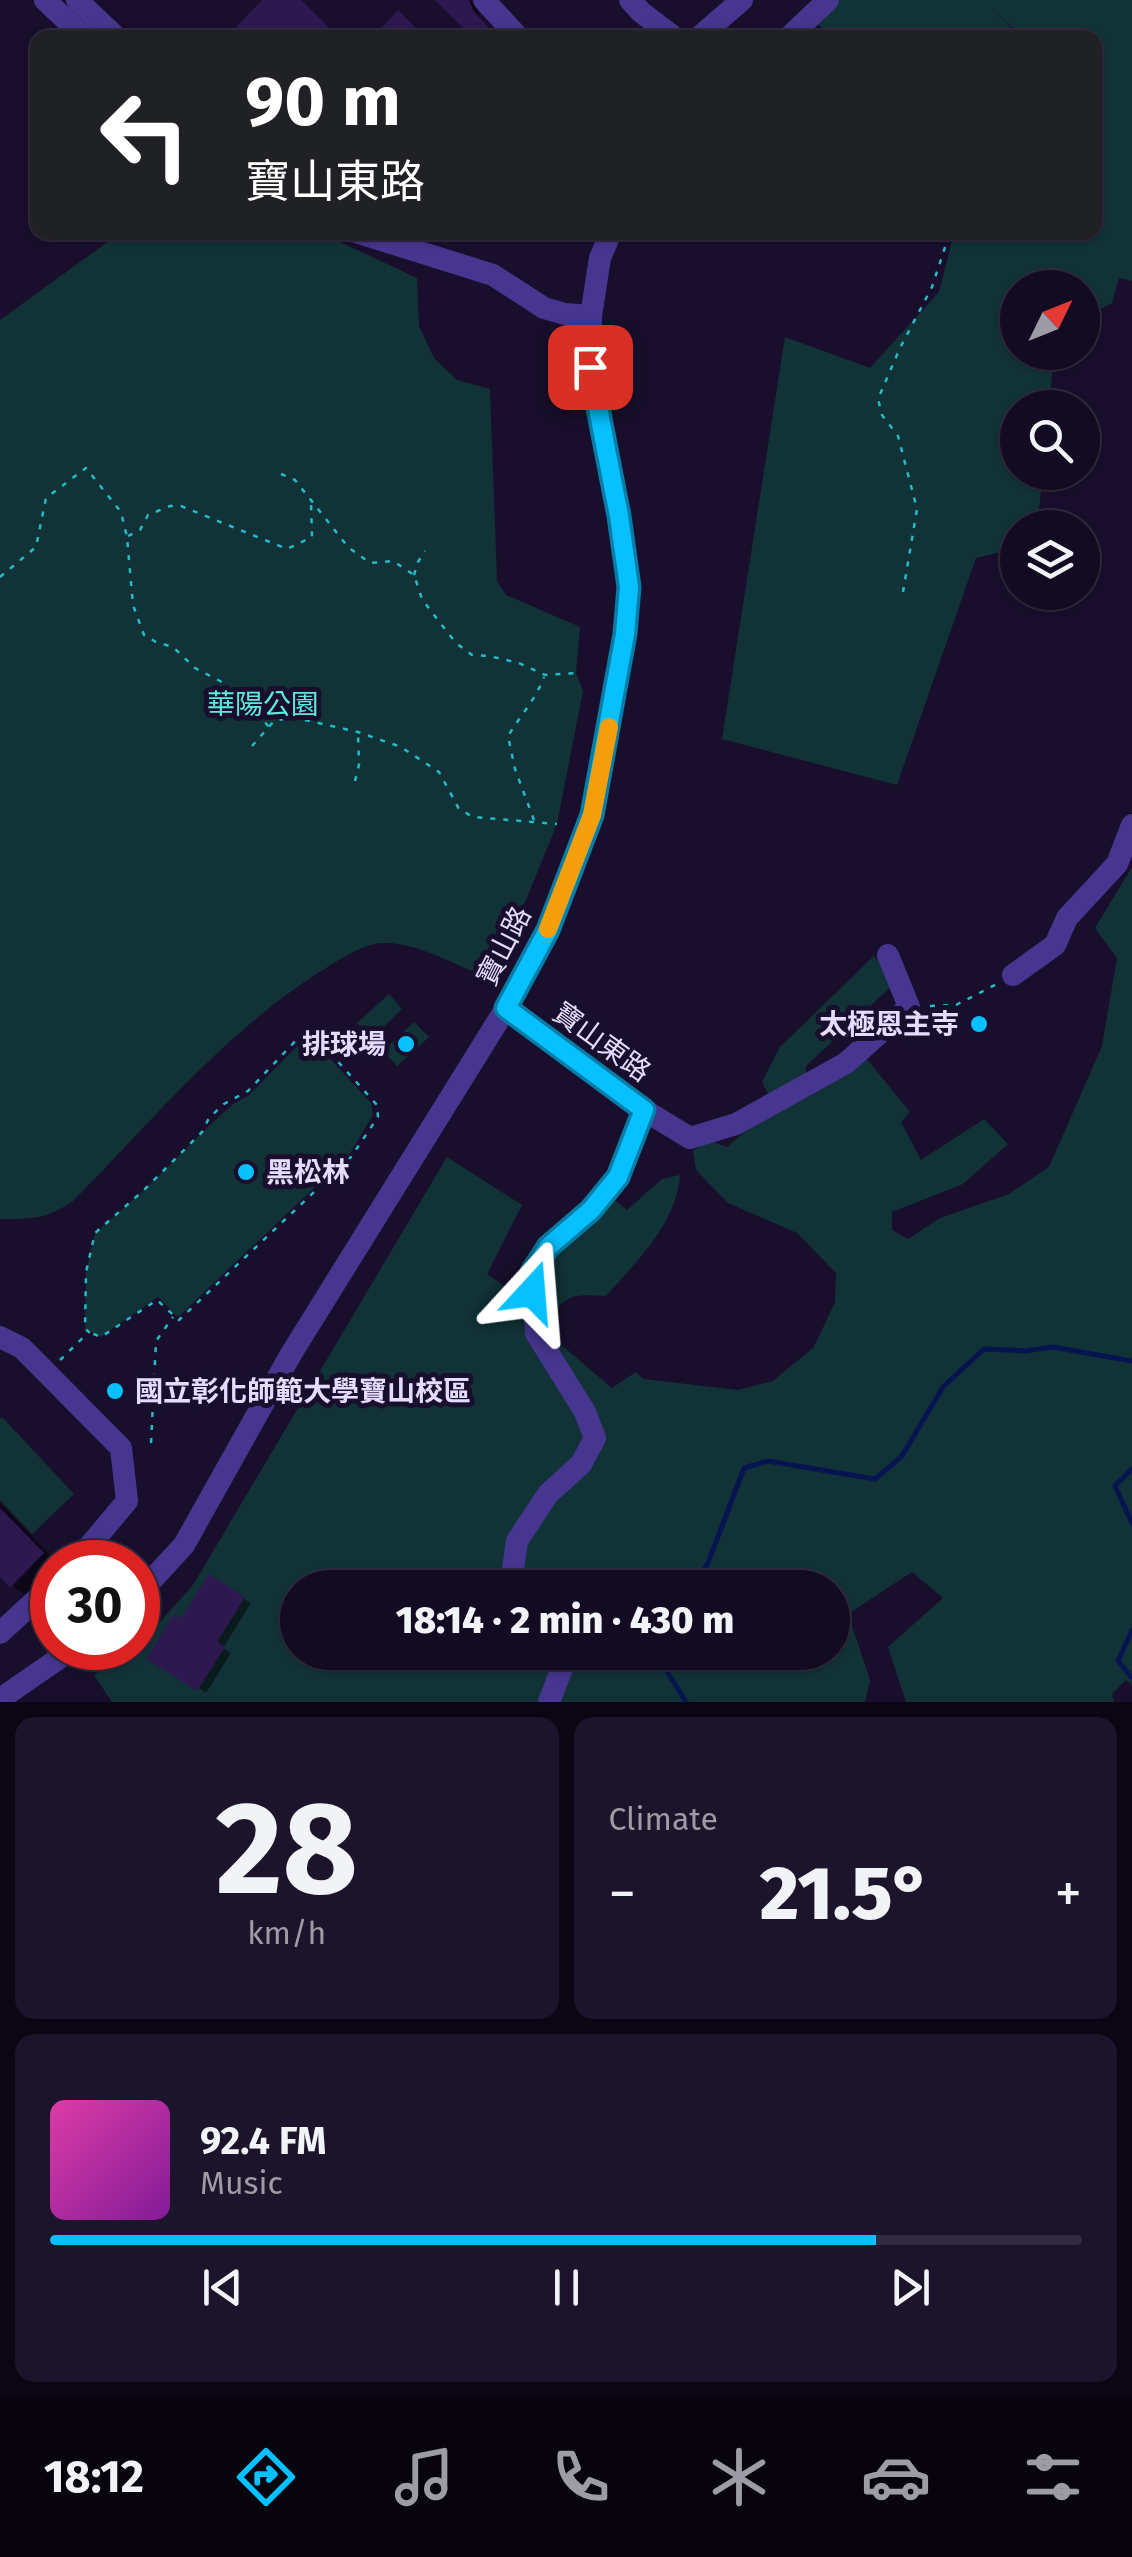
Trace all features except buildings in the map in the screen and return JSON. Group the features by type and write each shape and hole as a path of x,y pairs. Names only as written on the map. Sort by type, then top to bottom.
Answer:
{"street":[{"path":"45,0 76,30"},
{"path":"77,0 109,30"},
{"path":"484,0 512,30"},
{"path":"630,0 665,30"},
{"path":"707,30 742,0"},
{"path":"796,30 828,0"},
{"path":"381,240 493,275 544,308 590,316"},
{"name":"寶山路","path":"160,1571 184,1545 291,1354 506,1008 548,930 592,815 625,634 629,587 590,367 590,316 600,258 608,240"},
{"path":"1013,976 1055,945 1067,918 1117,864 1132,826"},
{"path":"644,1110 690,1138 736,1124 846,1062 909,1007 888,955"},
{"name":"寶山東路","path":"506,1008 644,1110 618,1177 591,1210 548,1247 532,1272 536,1333 585,1412 595,1438 581,1464 548,1494 517,1541 513,1570"},
{"path":"0,1337 22,1348 121,1448 127,1501 94,1540"},
{"path":"0,1633 30,1605"},
{"path":"0,1699 42,1670"},
{"path":"549,1702 560,1670"}],"path":[{"path":"902,592 916,509 898,436 882,415 878,400 932,287 947,240"},
{"path":"0,576 36,547 46,498 86,468 121,512 133,605 144,634 174,647 195,668 246,700 269,727"},
{"path":"280,474 294,480 348,546 370,564 393,561 414,575"},
{"path":"127,537 140,530 148,515 181,506 287,549 312,537 313,501"},
{"path":"425,551 414,575 422,599 456,643 472,655 519,663 545,675 576,674"},
{"path":"534,821 508,736 538,694 545,675"},
{"path":"252,746 274,721 292,718 358,732 401,747 440,772 459,809 472,817 557,824"},
{"path":"355,781 360,766 358,732"},
{"path":"909,1007 956,1005 1013,976"},
{"path":"303,1033 314,1034 377,1105 378,1116 351,1157 178,1320 157,1300 101,1337 89,1332 85,1329 86,1272 95,1233 144,1190 224,1104 248,1091 303,1033"},
{"path":"150,1443 156,1341 174,1315"},
{"path":"56,1364 89,1332"}],"green space":[{"path":"835,0 1132,0 1132,281 1119,278 1112,303 1100,309 1100,270 1000,270 1000,370 1052,370 1051,390 1000,390 1000,490 1041,490 1039,510 1000,510 1000,552 976,558 897,785 722,739 785,337 870,368 939,292 952,240 1102,240 1102,30 1015,30 990,7 1014,30 824,30 810,17"},
{"name":"華陽公園","path":"110,240 336,240 417,278 419,326 434,358 457,380 490,389 497,581 506,595 580,627 576,673 583,691 557,824 490,979 437,955 395,943 353,952 256,1018 73,1201 54,1212 21,1219 0,1219 0,320"},
{"path":"1132,867 1132,1685 1126,1680 1112,1694 1114,1702 906,1702 888,1647 943,1598 912,1572 850,1613 850,1570 280,1570 280,1670 850,1670 850,1620 870,1680 865,1702 112,1702 94,1675 99,1670 160,1670 160,1622 193,1585 447,1157 522,1205 487,1274 510,1290 517,1317 534,1281 603,1203 612,1198 627,1210 662,1179 680,1175 672,1209 642,1255 606,1296 580,1296 562,1303 550,1318 552,1337 612,1388 636,1372 643,1379 738,1390 773,1381 814,1347 835,1302 836,1273 797,1233 728,1203 696,1170 693,1151 708,1140 727,1147 774,1106 762,1082 780,1047 874,956 897,981 806,1066 806,1076 866,1058 910,1112 901,1122 921,1160 984,1119 1008,1144 963,1184 892,1212 892,1230 908,1239 940,1218 1009,1194 1049,1167 1102,1046 1117,958 1095,928"},
{"name":"排球場","path":"389,994 402,1009 371,1039 357,1023"},
{"name":"排球場","path":"414,1022 429,1037 397,1066 383,1051"},
{"name":"黑松林","path":"303,1040 313,1040 371,1103 373,1115 349,1155 178,1317 158,1297 101,1337 85,1329 86,1272 95,1233 233,1104 248,1096"},
{"path":"2,1417 74,1494 32,1534 0,1500"}],"waterway":[{"path":"704,1570 744,1468 768,1461 875,1479 902,1456 943,1387 984,1349 1026,1351 1053,1347 1132,1361"},
{"path":"1132,1469 1115,1486 1132,1523"},
{"path":"1132,1630 1118,1661 1132,1678"},
{"path":"666,1670 686,1702"}],"slow traffic":[{"path":"548,929 592,815 609,727"}],"place":[{"name":"太極恩主寺","path":"979,1024"},
{"name":"排球場","path":"406,1044"},
{"name":"黑松林","path":"246,1172"},
{"name":"國立彰化師範大學寶山校區","path":"115,1391"}],"route":[{"path":"532,1292 532,1272 548,1247 591,1210 618,1177 644,1110 506,1008 548,930 592,815 625,634 629,587 590,367"}]}
